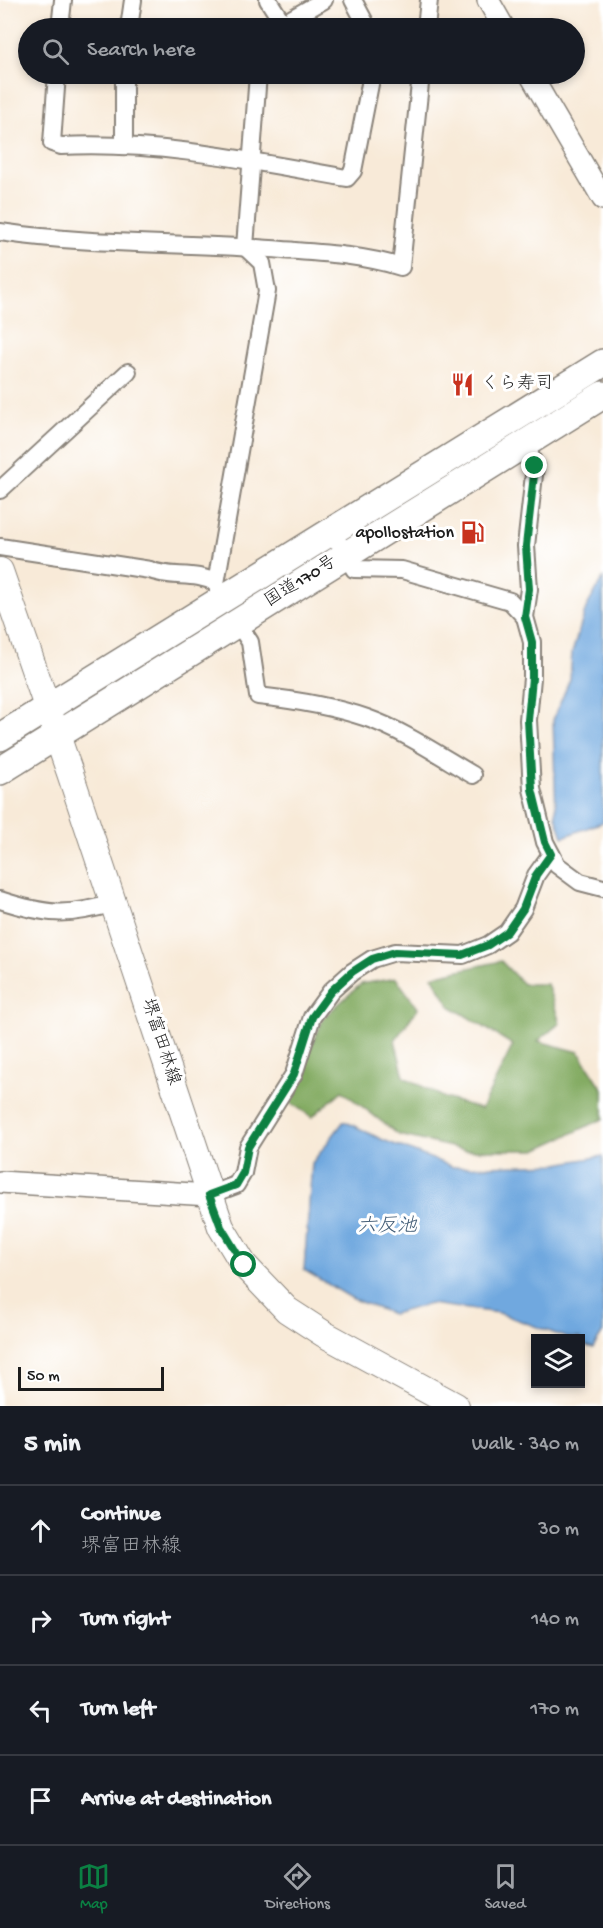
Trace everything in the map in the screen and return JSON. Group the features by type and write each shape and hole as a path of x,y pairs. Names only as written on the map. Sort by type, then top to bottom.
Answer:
{"highway":[{"name":"国道170号","path":"339,544 603,363"},
{"name":"国道170号","path":"0,737 225,602 339,544 525,443 603,395"},
{"name":"国道170号","path":"0,771 57,735 225,602"}],"main road":[{"name":"堺富田林線","path":"0,572 114,903 221,1227 244,1265 287,1310 324,1334 456,1406"}],"street":[{"path":"61,18 63,0"},
{"path":"130,18 133,0"},
{"path":"268,0 278,18"},
{"path":"297,18 324,0"},
{"path":"353,0 363,18"},
{"path":"427,18 429,0"},
{"path":"488,0 498,18"},
{"path":"56,84 52,143 61,146 124,146 195,151 347,178 353,171 370,84"},
{"path":"124,84 124,146"},
{"path":"245,247 257,84"},
{"path":"0,232 93,241 245,247 330,254 401,267 420,84"},
{"path":"536,84 603,200"},
{"path":"225,602 267,291 262,263 245,247"},
{"path":"0,490 128,372"},
{"path":"525,443 535,466 526,546 529,589 525,617 532,642 532,678 528,720 532,789 545,842 557,866 580,882 603,888"},
{"path":"339,544 354,568 402,570 413,573 510,601 525,617"},
{"path":"0,547 150,570 163,575 195,576 225,602 250,642 258,696 330,707 369,718 407,736 473,775"},
{"path":"0,1182 209,1195 236,1185 243,1173 248,1147 294,1074 312,1017 331,991 352,972 372,959 395,952 462,955 488,945 507,932 523,909 536,875 551,854"},
{"path":"0,900 34,912 78,914 114,903"}],"green space":[{"path":"501,961 523,984 547,984 560,1023 538,1041 579,1052 603,1089 603,1119 536,1150 464,1150 399,1135 342,1091 312,1117 288,1101 324,1017 361,984 396,978 418,1008 395,1040 404,1077 445,1098 481,1109 513,1045 450,1006 432,976"}],"water":[{"path":"603,578 603,822 563,837 556,816 553,720 570,679 572,653 586,608"},
{"name":"六反池","path":"344,1121 383,1140 453,1167 557,1164 603,1156 603,1332 593,1348 585,1345 585,1334 556,1334 499,1313 430,1304 392,1314 353,1299 304,1270 312,1163"}],"place":[{"name":"くら寿司","path":"463,384"},
{"name":"apollostation","path":"472,533"}],"route":[{"path":"244,1265 221,1227 209,1195 236,1185 243,1173 248,1147 257,1129 294,1074 312,1017 331,991 352,972 372,959 395,952 462,955 488,945 507,932 523,909 536,875 551,854 545,842 532,789 528,720 532,678 532,642 525,617 529,589 526,546 535,466"}]}
